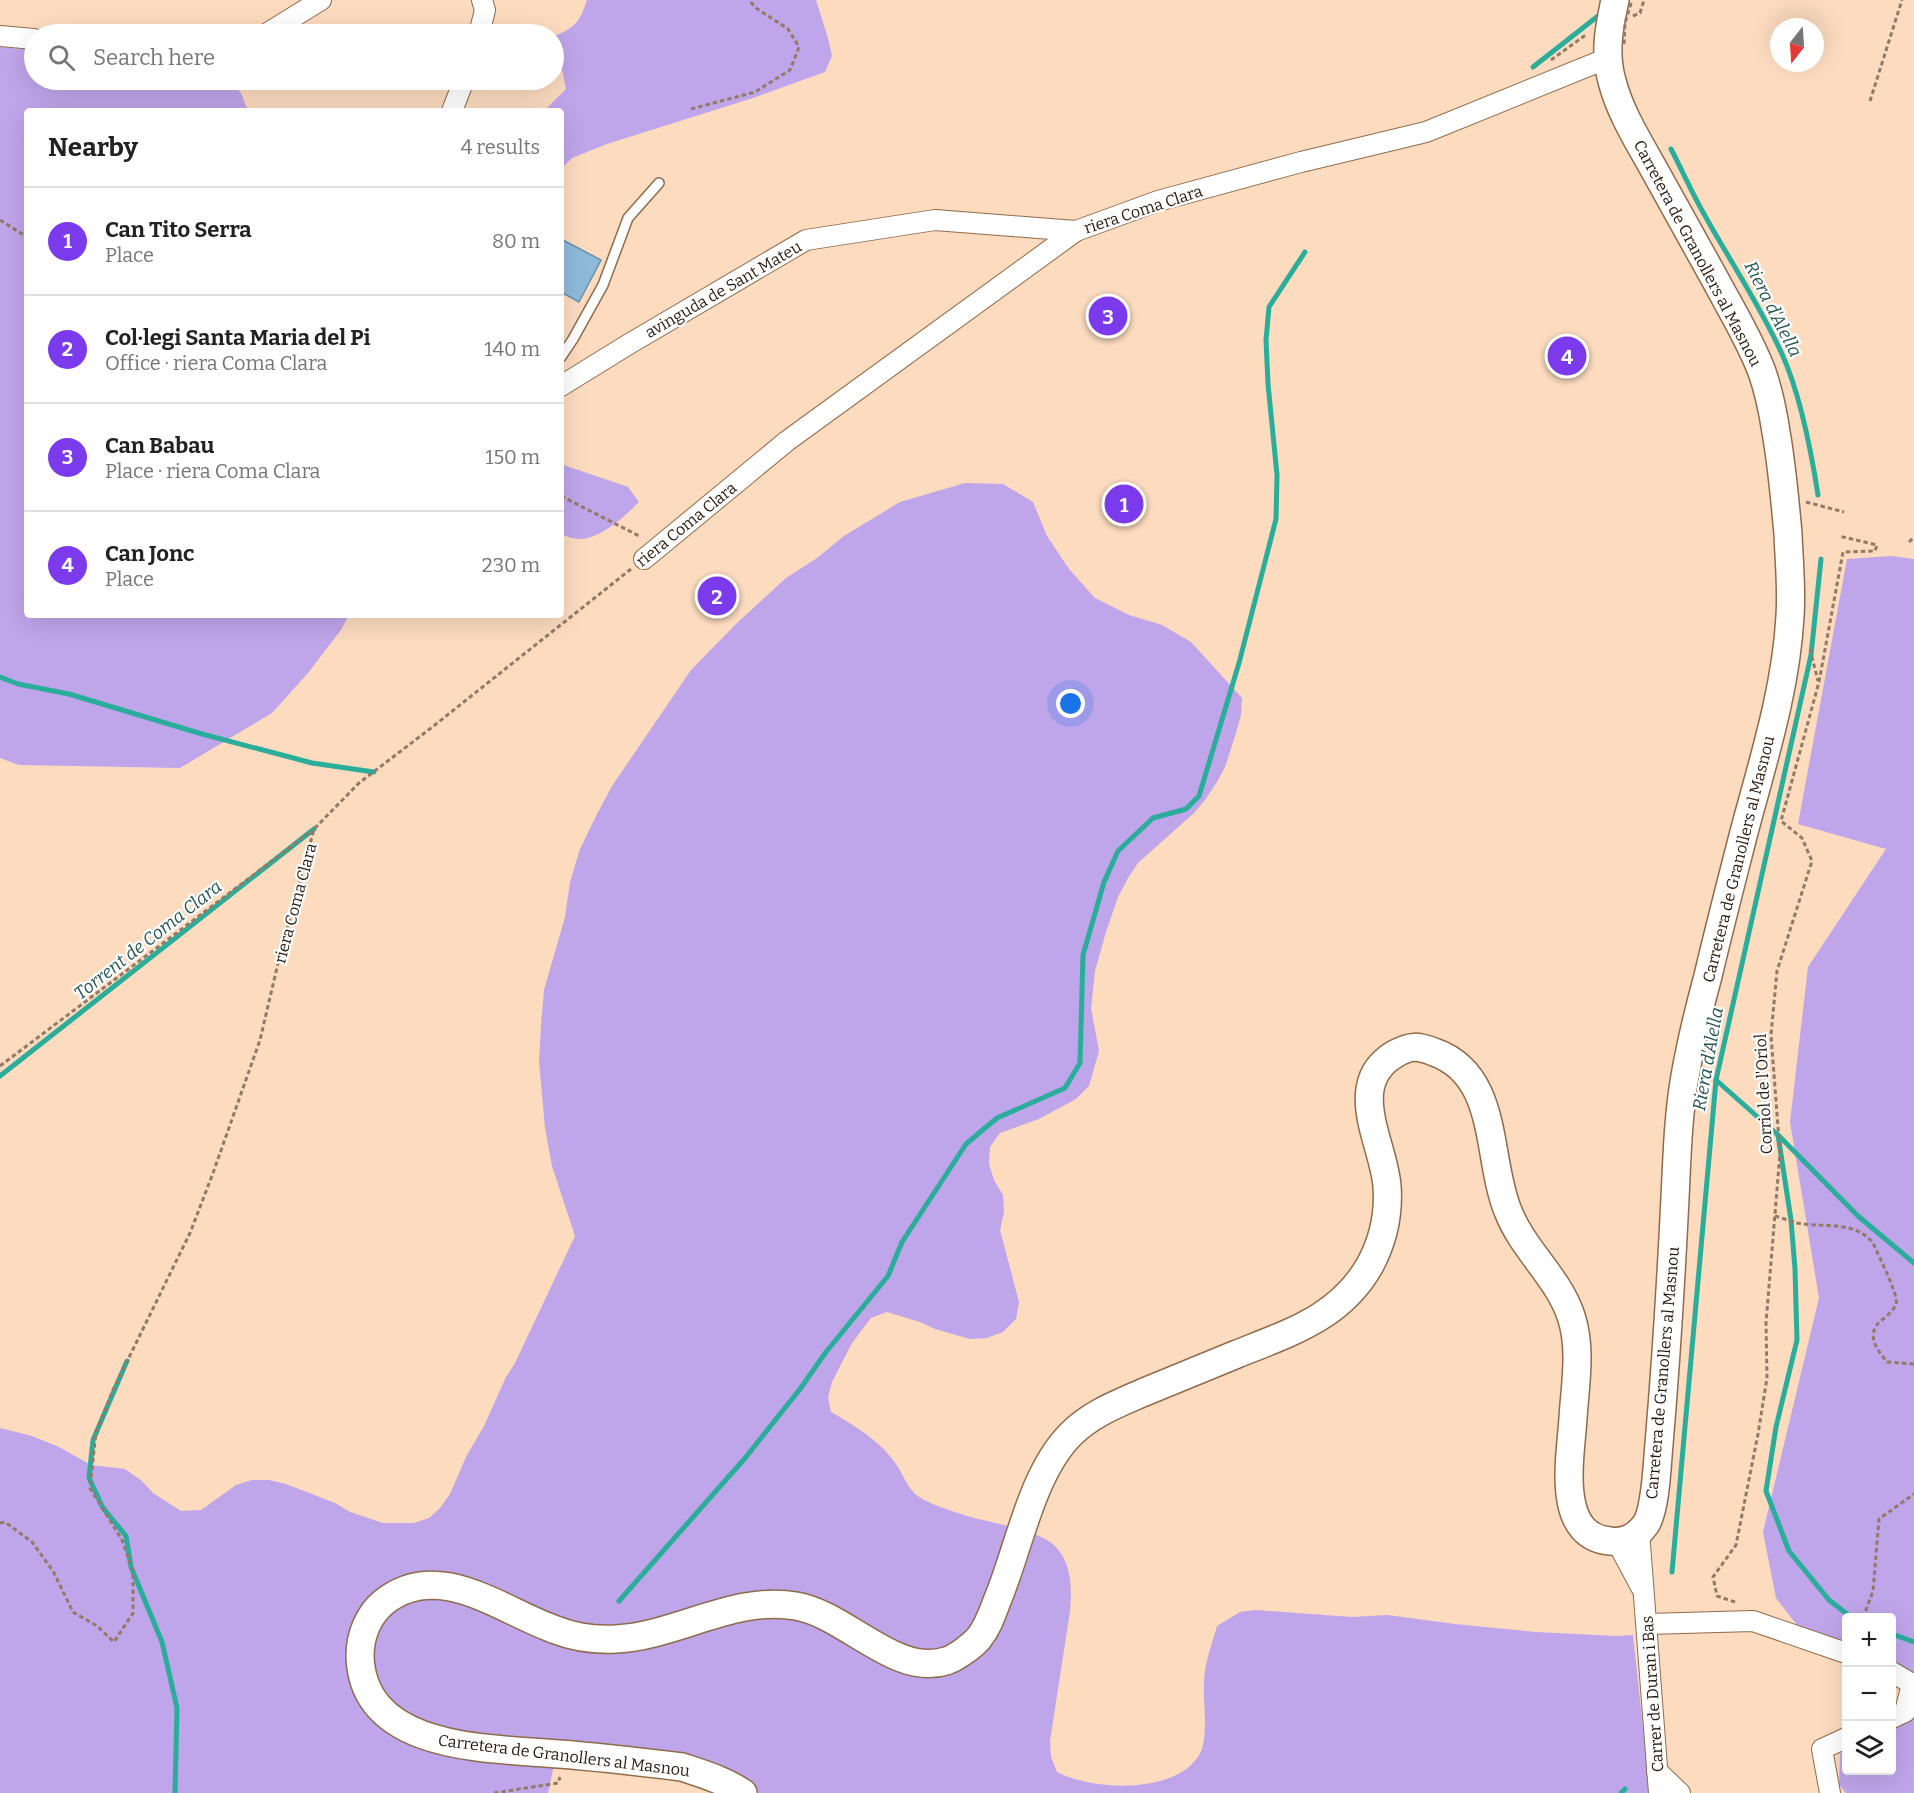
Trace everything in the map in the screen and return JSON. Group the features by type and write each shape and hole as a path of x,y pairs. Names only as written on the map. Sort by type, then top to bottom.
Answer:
{"main road":[{"name":"Carretera de Granollers al Masnou","path":"743,1793 709,1775 682,1767 518,1751 442,1741 423,1736 393,1720 368,1689 362,1674 360,1645 364,1630 381,1603 404,1591 432,1585 454,1587 476,1594 564,1634 586,1639 631,1639 742,1608 775,1603 815,1610 840,1622 885,1652 903,1659 934,1664 950,1660 971,1645 987,1627 1042,1477 1065,1439 1077,1428 1115,1404 1313,1322 1343,1301 1359,1280 1372,1262 1385,1225 1388,1183 1371,1121 1369,1104 1372,1082 1389,1057 1412,1047 1423,1048 1448,1058 1457,1064 1477,1089 1488,1118 1495,1164 1509,1215 1534,1257 1559,1290 1572,1318 1577,1354 1572,1437 1567,1468 1572,1506 1590,1534 1604,1541 1628,1536 1647,1523 1655,1485 1665,1372 1678,1141 1685,1075 1779,699 1788,644 1791,587 1779,450 1768,393 1761,369 1743,331 1633,131 1615,92 1616,51 1609,28 1623,8"}],"street":[{"path":"282,24 321,0"},
{"path":"482,0 485,10 482,24"},
{"path":"0,36 24,38"},
{"name":"riera Coma Clara","path":"644,559 787,441 1076,231 1158,201 1301,162 1426,132 1616,51"},
{"path":"453,108 461,90"},
{"name":"avinguda de Sant Mateu","path":"564,384 806,240 936,220 1076,231"},
{"name":"Carrer de Duran i Bas","path":"1628,1536 1645,1596 1659,1793"},
{"path":"1647,1624 1753,1621 1842,1652"},
{"path":"1896,1675 1911,1684 1905,1712 1896,1716"},
{"path":"1830,1793 1822,1749 1842,1740"},
{"path":"1658,1771 1680,1793"}],"lane":[{"path":"564,352 603,285 628,218 659,183"}],"path":[{"path":"691,109 755,92 789,70 799,47 788,29 756,8 749,0"},
{"path":"1616,51 1632,0"},
{"path":"1623,8 1640,13 1644,0"},
{"path":"1870,101 1902,0"},
{"path":"0,220 24,235"},
{"path":"564,498 659,546"},
{"name":"Corriol de l'Oriol","path":"1775,1215 1780,1153 1771,1035 1777,971 1812,861 1802,838 1781,821 1819,682 1843,552 1875,551 1877,545 1839,536"},
{"path":"1909,542 1914,537"},
{"name":"riera Coma Clara","path":"0,1522 5,1521 32,1542 53,1571 73,1612 97,1626 114,1642 134,1613 133,1571 122,1540 90,1488 96,1432 127,1361 190,1233 236,1111 260,1040 314,829 359,783 644,559"},
{"path":"0,1066 314,829"},
{"path":"1737,1603 1718,1596 1713,1577 1737,1545 1758,1434 1767,1378 1766,1323 1775,1215 1798,1223 1859,1230 1868,1237 1873,1243 1896,1298 1893,1309 1873,1331 1875,1348 1887,1362 1914,1364"},
{"path":"1865,1613 1873,1591 1879,1520 1914,1494"},
{"path":"494,1793 558,1783 566,1763 573,1755"}],"shaded area":[{"path":"587,0 816,0 832,56 825,72 753,98 607,144 572,158 564,166 564,108 547,108 566,89 564,32 576,22"},
{"path":"0,47 24,49 24,90 238,90 247,108 24,108 24,618 347,618 308,673 272,713 180,768 19,765 0,758"},
{"path":"564,465 628,487 639,502 605,531 588,538 575,539 564,536"},
{"path":"965,483 1003,484 1033,502 1047,536 1069,569 1095,598 1129,615 1162,625 1191,642 1242,698 1241,715 1225,767 1205,800 1194,813 1138,863 1118,897 1095,971 1091,1008 1099,1051 1089,1086 1076,1099 1039,1119 1000,1133 990,1147 989,1164 994,1180 1003,1195 1004,1212 1000,1230 1019,1302 1016,1319 1003,1332 987,1338 970,1339 887,1312 871,1318 852,1343 832,1382 828,1397 831,1412 876,1442 891,1458 910,1488 919,1497 967,1516 1032,1533 1049,1541 1061,1553 1068,1568 1071,1594 1050,1741 1051,1757 1057,1772 1074,1779 1095,1783 1116,1786 1138,1785 1178,1774 1193,1763 1202,1749 1204,1739 1205,1671 1217,1626 1240,1612 1255,1610 1352,1617 1387,1615 1536,1632 1633,1635 1650,1793 716,1793 693,1779 555,1761 548,1793 0,1793 0,1428 32,1436 59,1447 91,1465 125,1469 142,1481 153,1493 181,1511 201,1510 236,1485 252,1480 269,1480 286,1484 335,1503 350,1512 383,1523 414,1523 429,1518 440,1508 450,1494 466,1457 484,1426 575,1236 552,1166 545,1128 539,1061 544,990 565,917 570,882 580,849 596,816 612,786 691,670 786,578 817,558 844,536 900,502"},
{"path":"1891,556 1914,559 1914,1673 1896,1666 1896,1613 1842,1613 1842,1645 1800,1629 1776,1598 1763,1532 1819,1298 1790,1122 1808,967 1886,849 1798,824 1847,559"},
{"path":"1914,1718 1914,1793 1846,1793 1839,1785 1840,1754 1842,1753 1842,1775 1896,1775 1896,1727"}],"building":[{"path":"564,241 601,260 579,302 564,294"}],"waterway":[{"path":"1533,67 1598,16"},
{"name":"Riera d'Alella","path":"1671,149 1700,206 1755,301 1789,370 1809,442 1818,495"},
{"path":"619,1601 746,1457 826,1352 888,1276 902,1242 966,1144 997,1118 1065,1088 1080,1063 1083,955 1104,882 1118,851 1153,818 1186,809 1199,796 1239,663 1276,519 1277,475 1266,340 1269,307 1305,252"},
{"name":"Riera d'Alella","path":"1672,1572 1716,1080 1811,655 1821,559"},
{"path":"0,677 18,684 69,694 202,734 312,763 374,772"},
{"name":"Torrent de Coma Clara","path":"0,1076 314,829"},
{"path":"1716,1080 1778,1135 1791,1220 1797,1340 1776,1427 1766,1491 1789,1551 1829,1600 1846,1613"},
{"path":"1778,1135 1858,1216 1914,1263"},
{"path":"127,1361 93,1440 89,1478 103,1508 126,1536 131,1567 162,1642 177,1708 175,1793"},
{"path":"1896,1635 1914,1642"},
{"path":"1621,1793 1625,1789"}],"place":[{"name":"Can Babau","path":"1108,316"},
{"name":"Can Jonc","path":"1567,356"},
{"name":"Can Tito Serra","path":"1124,504"},
{"name":"Col·legi Santa Maria del Pi","path":"717,596"}]}
